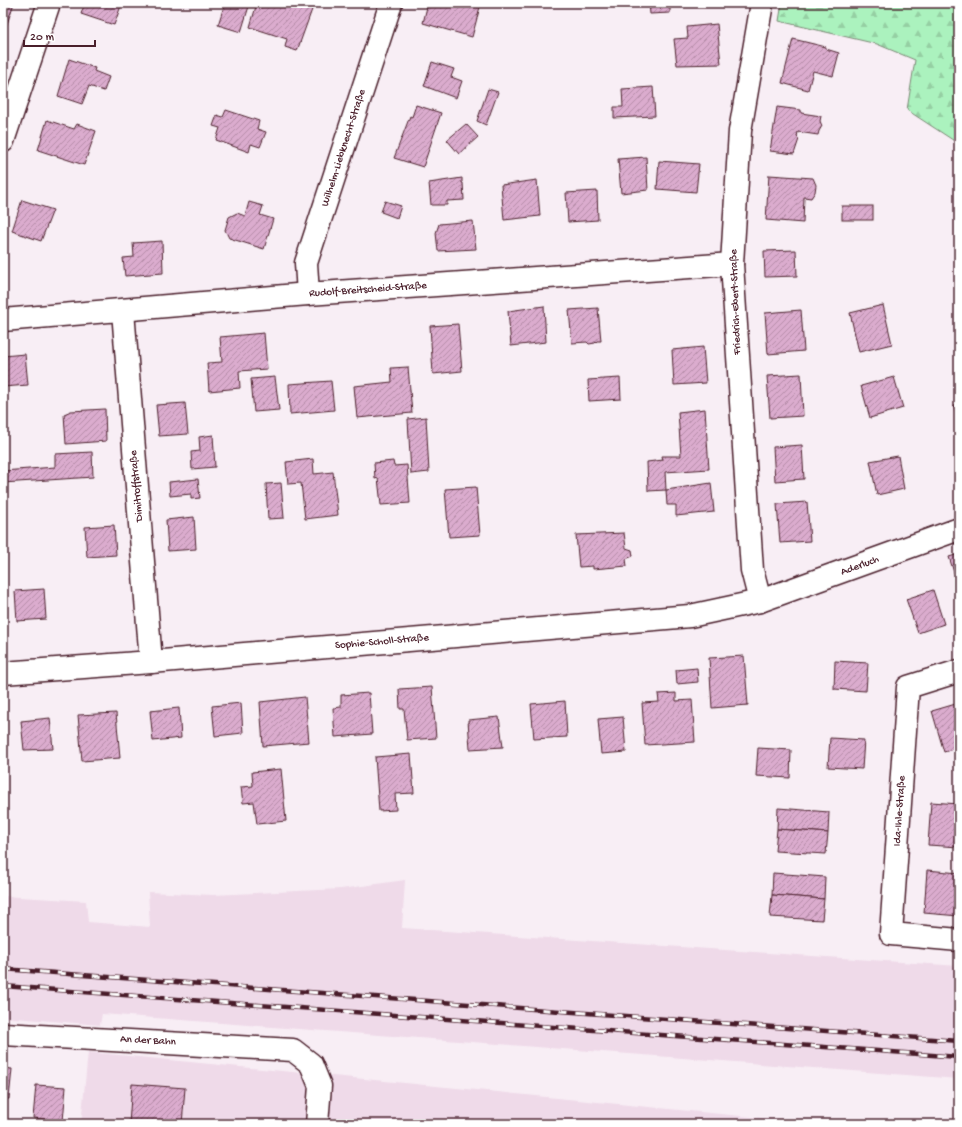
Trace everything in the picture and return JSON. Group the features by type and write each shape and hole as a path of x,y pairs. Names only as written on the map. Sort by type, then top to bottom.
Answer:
{"street":[{"path":"3,141 48,3"},
{"name":"Wilhelm-Liebknecht-Straße","path":"308,294 306,263 390,3"},
{"name":"Friedrich-Ebert-Straße","path":"760,601 752,570 732,264 740,131 762,3"},
{"name":"Rudolf-Breitscheid-Straße","path":"3,320 123,311 308,294 732,264"},
{"name":"Dimitroffstraße","path":"123,311 150,662"},
{"name":"Aderluch","path":"760,601 959,529"},
{"name":"Sophie-Scholl-Straße","path":"3,673 690,616 760,601"},
{"name":"Ida-Ihle-Straße","path":"959,671 908,686 891,934 959,940"},
{"name":"An der Bahn","path":"3,1034 293,1050 311,1064 320,1086 317,1124"}],"shaded area":[{"path":"405,880 402,928 959,966 959,1079 102,1014 100,1025 3,1017 3,896 86,901 88,922 150,927 148,892 213,895 341,889"},
{"path":"88,1052 823,1124 81,1124"}],"green space":[{"path":"782,3 959,3 959,144 907,110 915,60 877,44 779,21"}],"building":[{"path":"3,3 14,3 6,27 3,26"},
{"path":"85,3 122,3 114,25 81,14"},
{"path":"225,3 250,3 241,32 218,25"},
{"path":"257,3 314,4 297,51 285,47 287,39 250,27"},
{"path":"428,3 481,3 472,37 423,23"},
{"path":"649,3 670,3 670,13 650,14"},
{"path":"717,24 721,64 677,65 674,39 688,38 687,27"},
{"path":"793,39 826,47 826,49 839,53 833,76 813,71 808,90 782,83"},
{"path":"69,59 95,68 94,71 109,77 104,91 89,86 82,104 58,96"},
{"path":"432,62 454,69 451,77 462,81 456,98 424,86"},
{"path":"653,87 655,116 614,118 614,107 623,107 622,89"},
{"path":"488,89 498,92 486,125 477,121"},
{"path":"416,105 441,113 423,167 394,158 410,116 412,117"},
{"path":"777,107 801,110 801,113 821,116 820,121 822,126 818,135 798,132 797,137 799,139 794,154 770,151"},
{"path":"226,110 259,121 257,129 266,132 260,147 251,144 249,152 216,140 220,128 213,126 217,115 223,117"},
{"path":"47,120 74,129 77,124 96,131 84,165 38,150"},
{"path":"466,124 478,137 459,154 447,140"},
{"path":"646,157 648,190 621,193 618,159"},
{"path":"659,161 699,164 696,192 657,189"},
{"path":"769,175 813,178 816,185 815,192 811,198 804,197 803,223 766,220"},
{"path":"462,178 464,200 447,201 447,205 431,205 429,183"},
{"path":"537,180 540,216 504,220 501,185"},
{"path":"597,191 598,220 568,222 566,193"},
{"path":"22,200 53,210 41,241 12,231"},
{"path":"385,201 401,206 397,218 381,212"},
{"path":"249,202 263,206 260,215 273,219 264,249 229,238 225,230 229,217 237,213 245,216"},
{"path":"842,206 873,206 873,220 842,220"},
{"path":"473,221 476,249 438,251 436,233 439,224"},
{"path":"162,241 163,273 125,276 123,258 134,257 133,243"},
{"path":"796,250 797,276 765,277 764,251"},
{"path":"883,305 892,344 859,352 850,313"},
{"path":"544,306 546,342 511,346 508,311"},
{"path":"598,308 601,341 589,344 587,342 572,343 569,310"},
{"path":"801,310 804,351 768,354 765,313"},
{"path":"458,324 462,371 433,374 430,326"},
{"path":"264,333 267,369 239,371 240,388 209,391 207,363 222,362 220,337"},
{"path":"703,347 706,383 674,385 672,350"},
{"path":"25,354 28,385 3,387 3,356"},
{"path":"408,367 412,413 357,418 354,386 392,382 391,368"},
{"path":"801,374 803,416 770,418 767,376"},
{"path":"275,377 279,410 254,412 251,379"},
{"path":"894,377 903,408 870,418 861,386"},
{"path":"620,378 621,399 589,401 588,380"},
{"path":"331,381 334,410 290,414 289,384"},
{"path":"185,403 188,434 159,436 156,405"},
{"path":"959,404 959,426 954,406"},
{"path":"105,409 106,441 66,444 64,414 71,411"},
{"path":"705,409 709,469 665,472 666,490 648,491 647,462 663,460 662,456 681,456 678,412"},
{"path":"426,417 429,472 411,474 408,419"},
{"path":"213,435 215,467 192,469 191,452 200,451 199,437"},
{"path":"802,445 804,479 775,481 773,447"},
{"path":"92,452 93,477 3,483 3,471 55,467 55,454"},
{"path":"898,456 904,489 877,495 870,461"},
{"path":"313,459 314,474 333,472 338,515 305,519 301,483 288,484 286,462"},
{"path":"393,461 394,466 407,465 410,503 381,505 378,478 375,479 374,463"},
{"path":"198,479 200,498 191,499 191,494 170,496 169,482"},
{"path":"281,483 284,518 268,519 266,484"},
{"path":"711,483 714,512 676,516 676,505 667,505 666,490"},
{"path":"476,487 480,535 449,537 445,489"},
{"path":"807,502 810,541 780,543 777,504"},
{"path":"194,517 196,549 168,551 166,520"},
{"path":"114,525 116,555 87,557 85,527"},
{"path":"624,533 626,548 632,550 633,556 626,559 627,566 593,569 593,566 579,567 576,535"},
{"path":"959,554 959,588 949,557"},
{"path":"44,589 46,619 17,621 15,591"},
{"path":"933,590 944,624 918,633 906,599"},
{"path":"744,656 748,705 712,708 709,658"},
{"path":"835,661 868,663 866,691 834,689"},
{"path":"697,668 698,682 677,684 676,670"},
{"path":"432,687 436,738 407,740 404,709 400,709 399,689"},
{"path":"369,693 372,734 335,737 333,708 341,707 341,695"},
{"path":"676,693 676,701 692,700 695,742 645,745 642,703 659,702 658,694"},
{"path":"305,697 309,742 263,746 260,702"},
{"path":"565,701 567,737 534,739 531,704"},
{"path":"241,703 243,733 215,736 212,706"},
{"path":"959,703 959,747 944,752 932,711"},
{"path":"179,708 181,738 153,741 150,711"},
{"path":"116,713 120,758 82,761 78,715"},
{"path":"499,717 503,747 470,749 468,720"},
{"path":"623,717 626,752 601,754 598,719"},
{"path":"50,718 53,749 24,750 21,721"},
{"path":"830,738 864,740 862,769 828,767"},
{"path":"758,748 791,750 790,778 756,776"},
{"path":"411,754 414,793 395,794 396,810 379,811 375,757"},
{"path":"281,769 286,821 257,824 254,802 243,803 241,787 253,786 252,772"},
{"path":"931,802 959,804 959,847 928,845"},
{"path":"778,808 829,812 828,833 777,829"},
{"path":"777,829 828,833 826,854 775,851"},
{"path":"927,870 959,873 959,916 924,913"},
{"path":"773,873 825,877 824,899 772,895"},
{"path":"772,895 824,899 822,920 770,917"},
{"path":"3,1068 12,1069 9,1099 3,1099"},
{"path":"132,1084 185,1088 182,1124 129,1124"},
{"path":"36,1085 66,1087 63,1121 33,1118"}],"railway":[{"path":"3,969 959,1041"},
{"path":"3,986 959,1057"}]}
